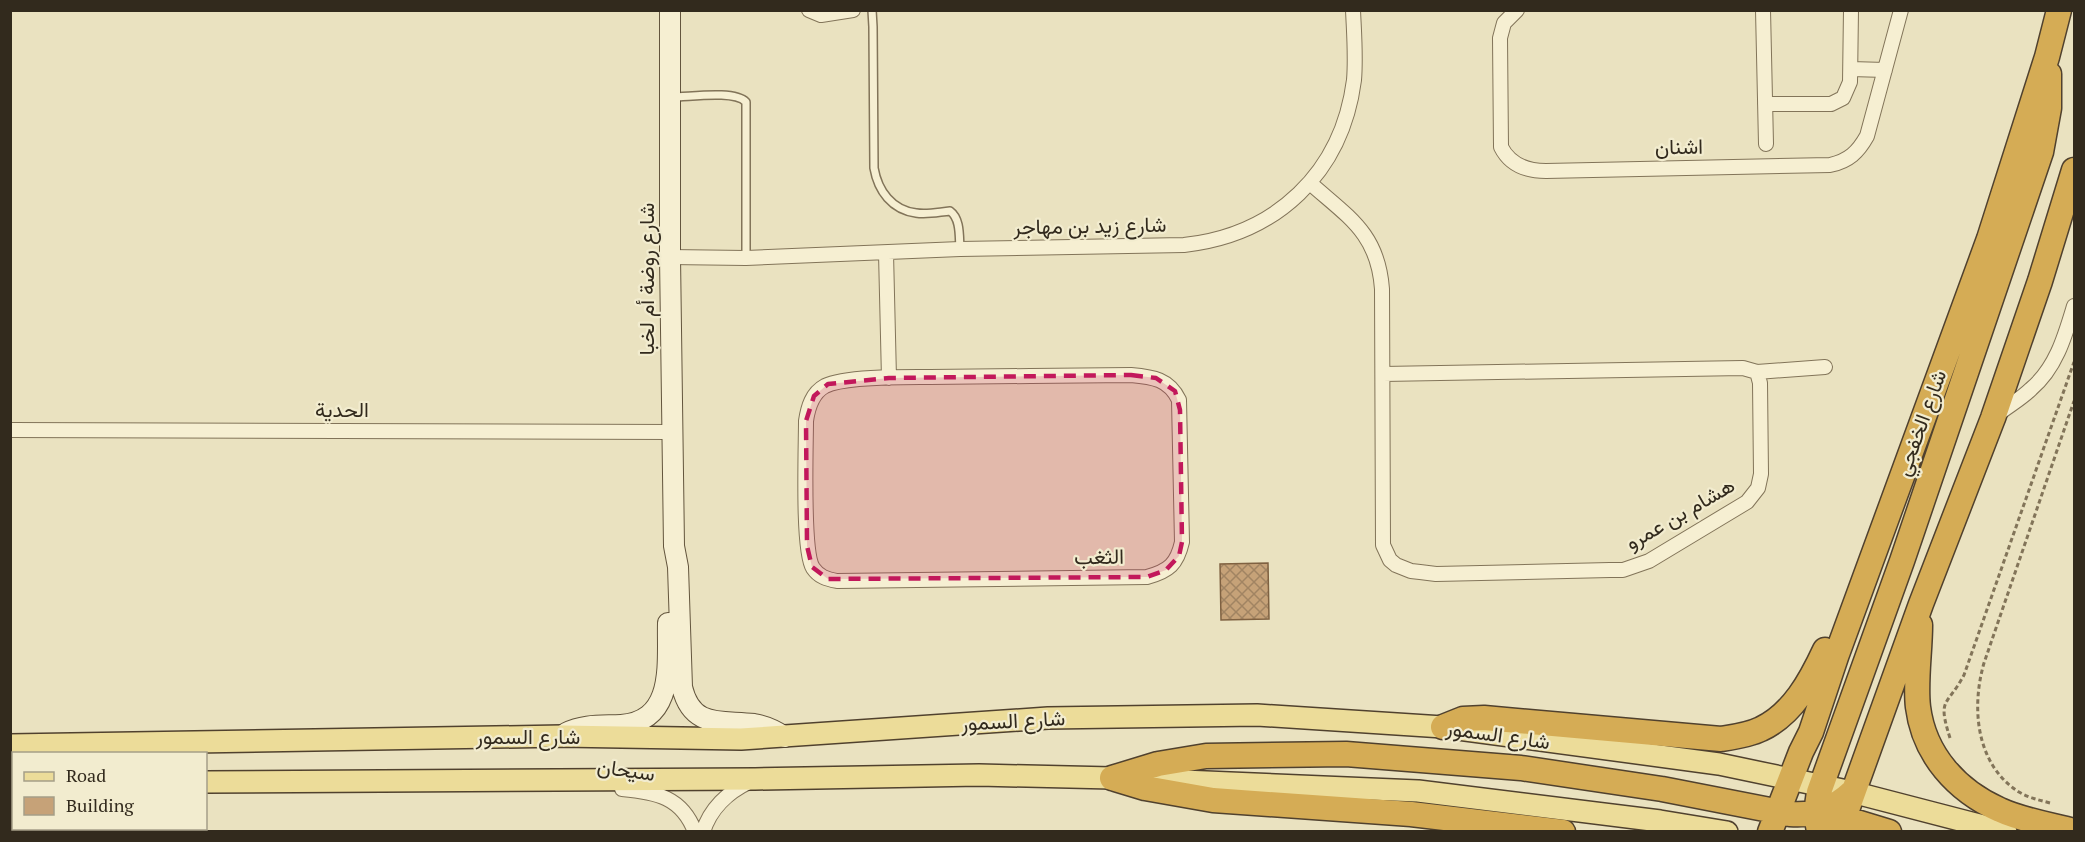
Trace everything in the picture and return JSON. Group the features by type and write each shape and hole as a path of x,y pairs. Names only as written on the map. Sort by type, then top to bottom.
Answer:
{"highway":[{"name":"شارع الخفجي","path":"1775,825 1790,779 1811,732 1837,654 1989,239 2047,57 2059,10"},
{"path":"1810,822 1902,561 2041,152 2049,108 2047,57"},
{"path":"1841,825 1921,604 1992,418 2040,281 2074,170"},
{"path":"1443,727 1463,719 1484,718 1721,739 1744,735 1763,728 1788,709 1809,682 1830,642 1928,362 1939,346 1954,334"},
{"path":"1921,604 1918,707 1925,735 1934,754 1952,778 1971,795 2001,811 2074,831"},
{"path":"1112,778 1158,764 1198,757 1346,754 1521,768 1662,789 1775,825 1810,822 1889,831"},
{"path":"1112,778 1156,790 1212,800 1411,814 1563,831"},
{"path":"1790,779 1810,822"},
{"path":"1810,822 1852,792"}],"main road":[{"name":"شارع السمور","path":"10,744 562,736 785,737 1048,718 1257,715 1443,727 1719,764 1852,792 2006,831"},
{"name":"شارع السمور","path":"207,782 755,779 979,775 1112,778 1418,790 1727,831"}],"street":[{"name":"شارع روضة أم لخبا","path":"670,10 670,257 674,546 678,567 682,687 688,704 710,721 762,726 785,737"},
{"path":"809,10 821,15 853,10"},
{"name":"شارع زيد بن مهاجر","path":"670,257 746,258 960,249 1184,245 1237,234 1269,218 1298,196 1322,167 1339,135 1350,100 1354,71 1353,10"},
{"name":"اشنان","path":"1517,10 1504,23 1500,38 1501,147 1515,164 1538,171 1841,163 1854,154 1867,136 1901,10"},
{"path":"1763,10 1766,144"},
{"path":"1765,104 1836,102 1843,98 1848,90 1851,69 1851,10"},
{"path":"1851,69 1885,70"},
{"name":"هشام بن عمرو","path":"1310,183 1365,234 1378,258 1382,289 1383,544 1390,560 1396,565 1411,571 1436,574 1623,570 1649,561 1747,502 1758,488 1761,474 1760,383 1757,372"},
{"path":"886,253 889,378"},
{"path":"1992,418 2031,390 2041,379 2057,356 2071,324 2074,306"},
{"path":"1383,374 1743,368 1757,372 1825,366"},
{"name":"الثغب","path":"1131,375 1156,378 1167,383 1179,400 1180,410 1182,542 1179,556 1174,564 1147,577 837,581 819,575 812,567 807,546 806,421 810,404 821,388 828,384 889,378 1131,375"},
{"name":"الحدية","path":"10,430 672,432"},
{"name":"شارع روضة أم لخبا","path":"562,736 582,727 638,722 658,706 666,681 669,567 674,546"},
{"path":"703,831 711,813 723,799 738,787 755,779"},
{"name":"سيحان","path":"533,780 640,790 659,795 671,800 684,811 695,831"}],"lane":[{"path":"872,10 876,179 886,197 905,211 918,214 950,211 954,214 959,228 960,249"},
{"path":"670,97 733,96 746,102 746,258"},
{"path":"1411,814 1450,828"}],"path":[{"path":"1952,747 1943,716 1944,705 1964,675 2074,362"},
{"path":"2056,805 2021,793 2000,776 1992,764 1980,735 1976,705 1984,663 2074,401"}],"highlighted area":[{"path":"1131,375 1156,378 1175,391 1180,410 1182,542 1179,556 1166,570 1147,577 828,579 812,567 807,546 806,421 814,396 828,384 889,378"}],"building":[{"path":"1268,563 1269,619 1221,620 1220,564"}]}
